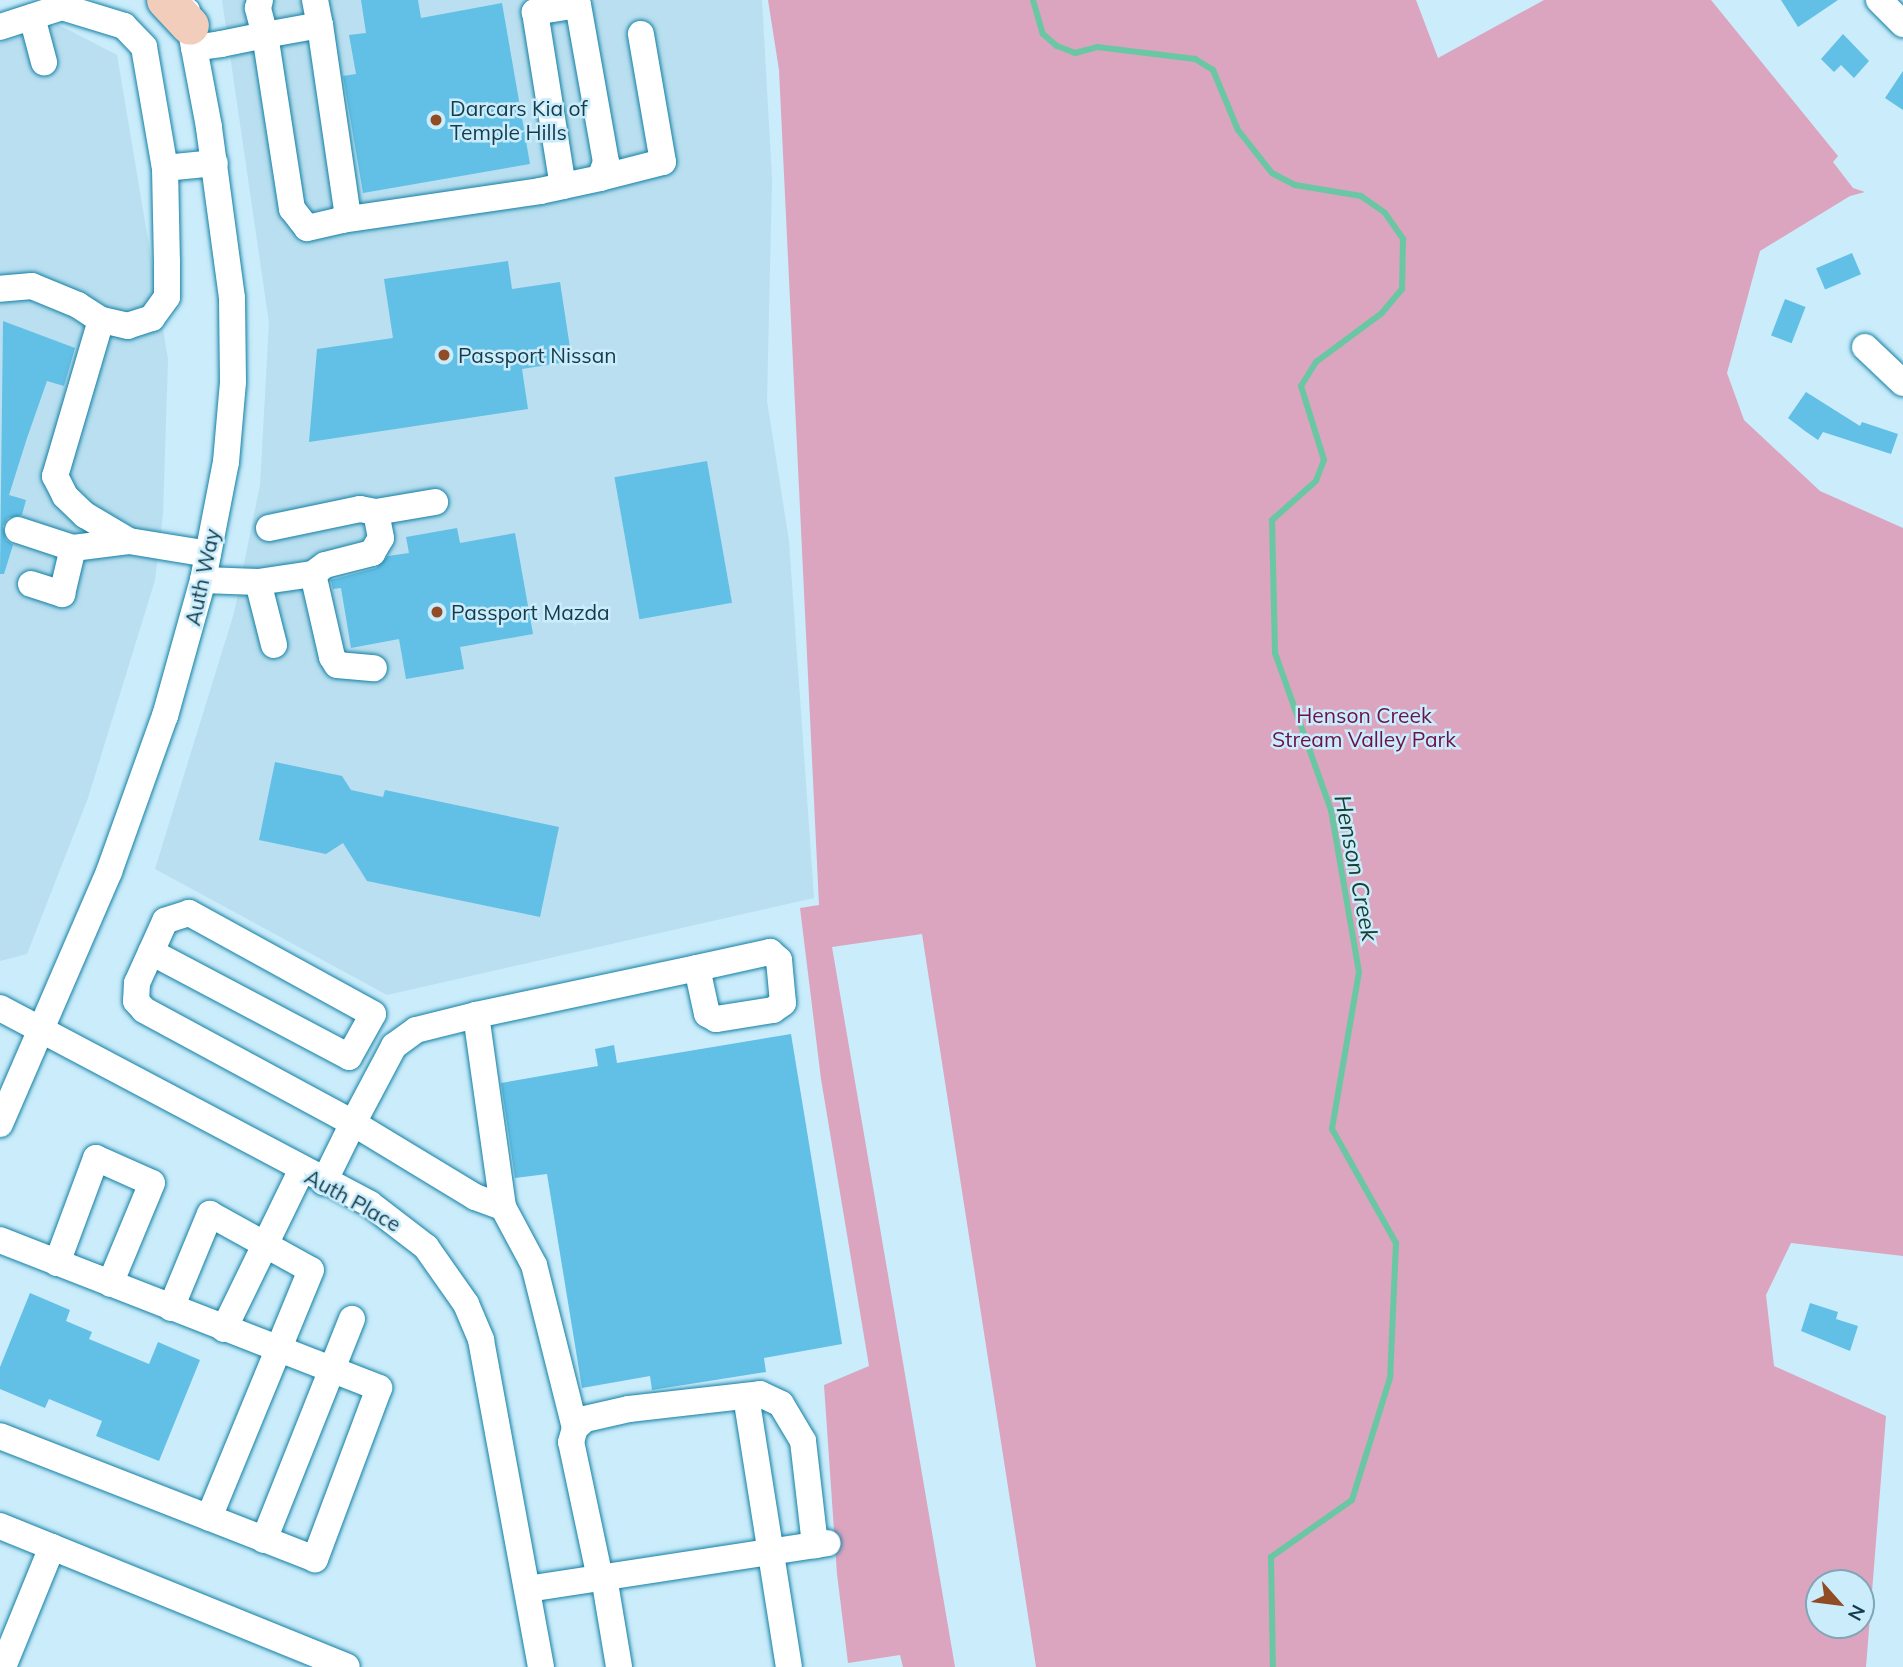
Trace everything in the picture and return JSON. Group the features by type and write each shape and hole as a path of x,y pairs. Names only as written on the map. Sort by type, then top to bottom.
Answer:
{"street":[{"path":"260,0 292,209 307,228 342,220 563,186 663,162 641,34"},
{"path":"1878,0 1903,24"},
{"path":"563,186 534,12 578,5 606,162 600,178"},
{"path":"0,27 62,7 94,14 124,26 144,47 165,168 167,297 152,318 128,326 101,320 78,305 32,286 0,289"},
{"path":"186,15 265,36 318,12 347,211 342,220"},
{"name":"Auth Way","path":"0,1124 43,1032 139,790 203,580 226,461 233,382 232,298 215,163 186,15"},
{"path":"32,17 44,62"},
{"path":"165,168 215,163"},
{"path":"101,320 55,476 65,496 85,514 130,541"},
{"path":"1865,347 1903,383"},
{"path":"269,528 360,509 376,512 435,502"},
{"path":"203,580 258,582 313,574 325,565 372,553 381,538 376,512"},
{"path":"18,530 73,548 130,541 208,554"},
{"path":"31,584 62,594 73,548"},
{"path":"313,574 332,657 337,665 374,668"},
{"path":"258,582 274,645"},
{"path":"151,952 349,1057 373,1021 369,1010 189,913 165,921 151,952 137,983 136,1001 144,1010 354,1123 475,1196 503,1207"},
{"path":"224,1329 266,1243 312,1176 354,1123 394,1046 416,1030 697,968"},
{"name":"Auth Place","path":"0,1008 398,1222 426,1247 466,1304 493,1388 541,1667"},
{"path":"476,1015 503,1207 534,1265 575,1428 572,1442 577,1483 602,1578 619,1667"},
{"path":"57,1263 96,1158 152,1183 110,1284"},
{"path":"171,1308 210,1214 311,1270 275,1349 209,1518"},
{"path":"0,1240 379,1388 315,1559 0,1436"},
{"path":"264,1539 352,1319"},
{"path":"528,1589 821,1544 803,1441 792,1416 781,1404 760,1394 629,1409 585,1419 575,1428"},
{"path":"747,1396 789,1667"},
{"path":"0,1526 347,1667"},
{"path":"2,1667 52,1547"}],"shaded area":[{"path":"222,0 762,0 772,178 767,401 789,541 814,898 387,995 155,869 234,613 260,485 269,323"},
{"path":"59,25 117,55 168,359 163,514 155,580 88,798 27,954 0,961 0,43"}],"green space":[{"name":"Henson Creek Stream Valley Park","path":"768,0 1416,0 1438,58 1544,0 1711,0 1838,156 1833,162 1853,188 1865,192 1850,196 1760,251 1727,373 1744,420 1820,491 1903,528 1903,1256 1791,1243 1766,1295 1774,1366 1886,1416 1874,1569 1805,1569 1805,1639 1868,1639 1866,1667 1036,1667 922,934 832,947 955,1667 903,1667 900,1655 848,1663 837,1574 824,1385 869,1366 821,1079 800,908 819,905 779,70"}],"building":[{"name":"Darcars Kia of Temple Hills","path":"361,0 418,0 421,18 502,3 530,164 363,193 343,76 356,74 349,35 366,33"},
{"path":"1781,0 1838,0 1798,27"},
{"path":"1843,34 1869,61 1854,78 1841,65 1834,72 1821,59"},
{"path":"1903,71 1903,110 1885,98"},
{"path":"1852,253 1861,274 1825,289 1816,268"},
{"name":"Passport Nissan","path":"508,261 512,289 560,282 572,361 522,369 528,409 309,442 317,349 393,338 384,279"},
{"path":"1785,299 1806,307 1792,343 1771,335"},
{"path":"3,321 75,348 64,386 47,381 27,438 9,495 26,500 22,515 8,518 3,526 6,540 13,545 4,574 0,574"},
{"path":"1806,392 1860,426 1862,422 1898,434 1891,454 1823,432 1818,440 1805,431 1788,418"},
{"path":"707,461 732,603 639,619 614,477"},
{"name":"Passport Mazda","path":"457,528 460,543 515,533 533,634 460,647 464,669 406,679 399,639 351,648 341,588 333,589 331,580 376,568 388,556 409,553 406,537"},
{"path":"275,762 342,776 351,790 383,797 385,790 559,827 540,917 367,881 343,843 326,854 259,840"},
{"path":"791,1034 842,1344 764,1358 766,1372 652,1390 650,1376 582,1388 547,1174 515,1178 501,1083 598,1066 595,1049 614,1045 617,1063"},
{"path":"30,1293 70,1310 66,1321 92,1332 89,1339 149,1364 158,1342 200,1360 159,1461 96,1436 102,1421 49,1399 45,1408 0,1389 0,1367"},
{"path":"1810,1303 1838,1312 1836,1319 1858,1326 1850,1351 1801,1331"}],"waterway":[{"name":"Henson Creek","path":"1033,0 1043,34 1057,46 1075,53 1097,47 1195,59 1213,70 1238,130 1272,173 1295,185 1361,196 1385,213 1403,239 1402,289 1382,313 1316,362 1301,386 1324,460 1316,481 1272,520 1275,653 1331,810 1359,972 1332,1129 1396,1243 1390,1378 1352,1500 1271,1557 1273,1667"}],"place":[{"name":"Darcars Kia of Temple Hills","path":"436,120"},
{"name":"Passport Nissan","path":"444,355"},
{"name":"Passport Mazda","path":"437,612"}]}
